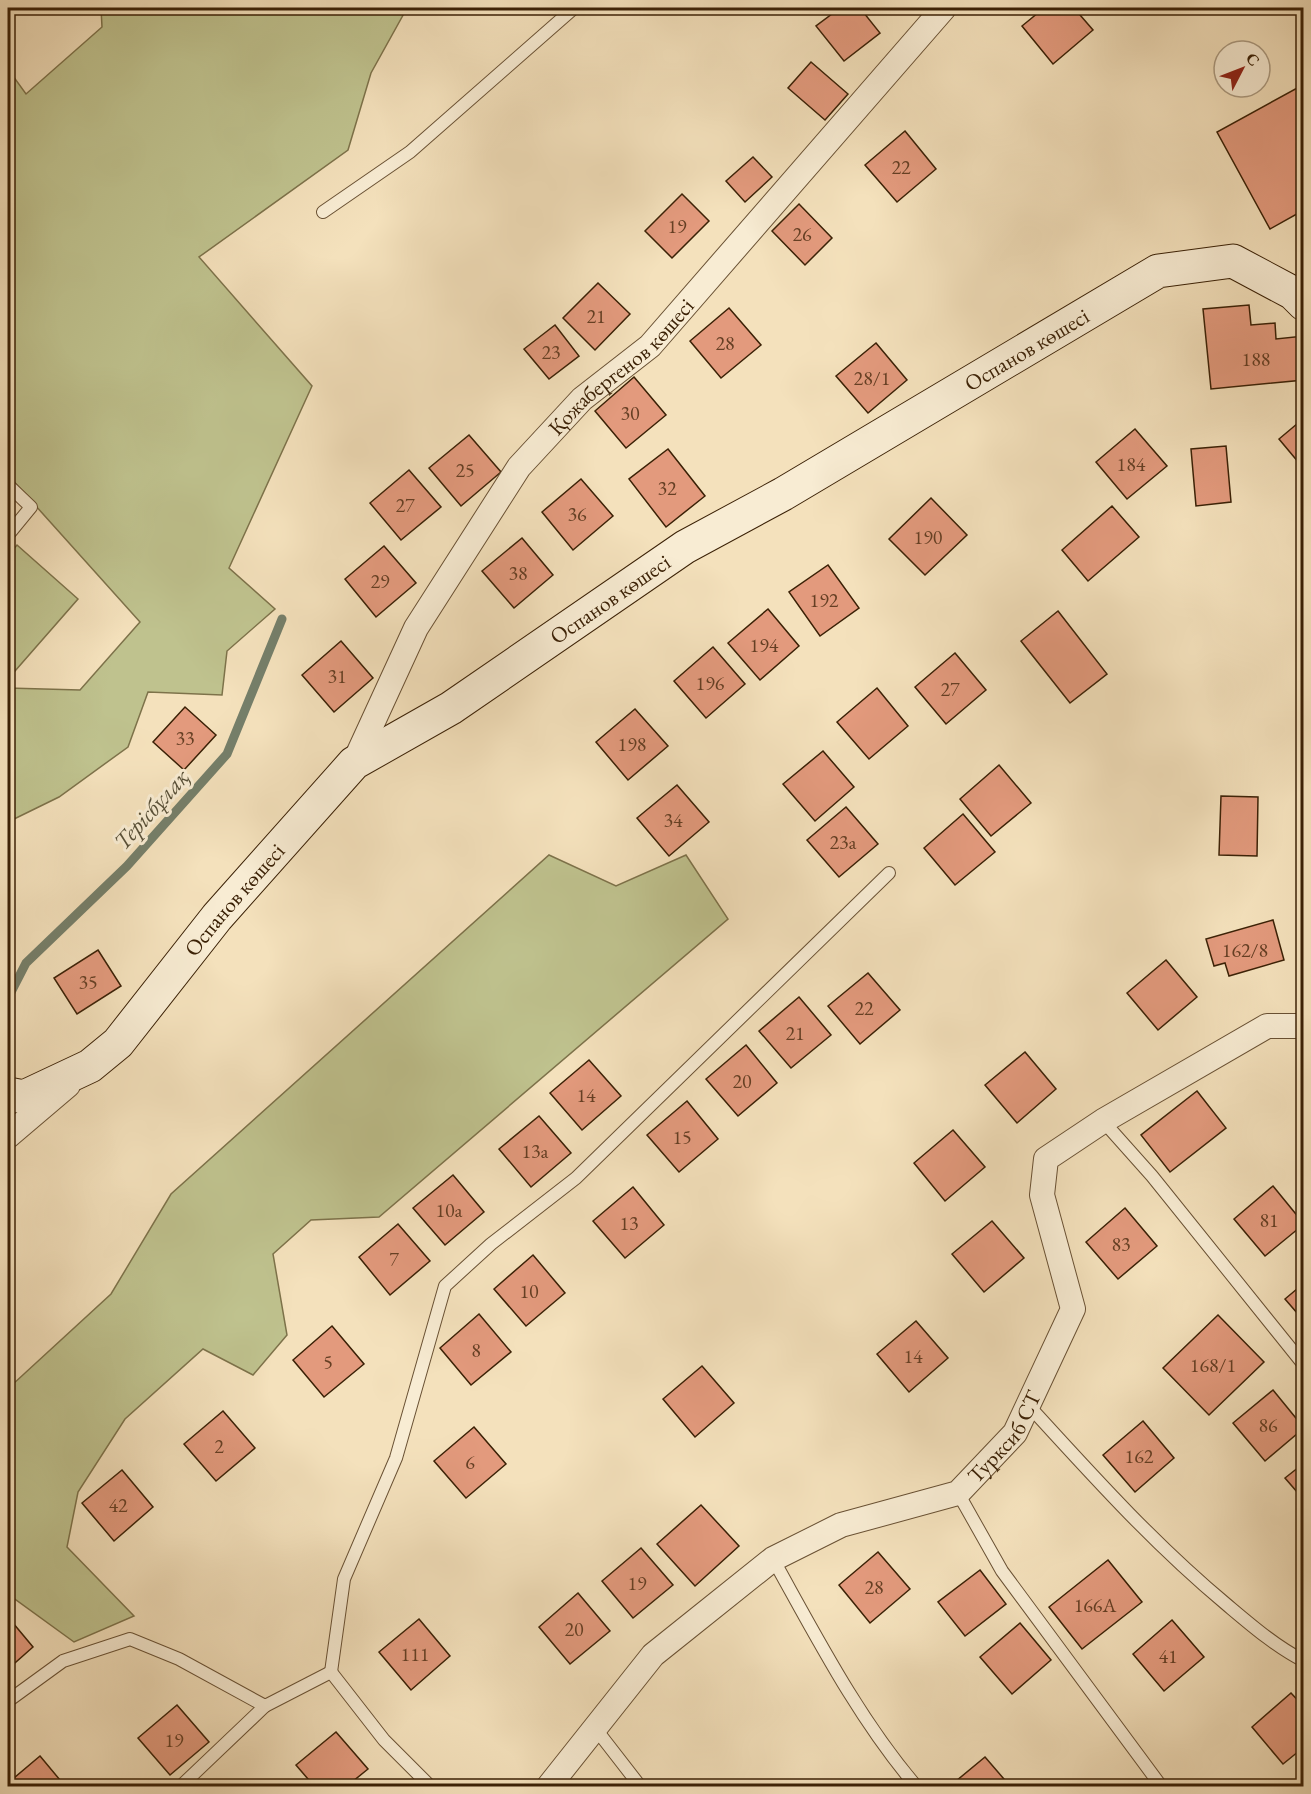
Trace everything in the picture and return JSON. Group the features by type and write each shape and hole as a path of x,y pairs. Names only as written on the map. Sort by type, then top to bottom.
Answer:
{"street":[{"name":"Қожабергенов көшесі","path":"354,763 416,628 519,467 582,399 658,337 944,8"},
{"name":"Оспанов көшесі","path":"8,1094 24,1097 90,1066 118,1043 217,918 354,763 451,708 685,547 783,494 1158,271 1233,261 1293,293 1304,304"},
{"name":"Турксиб СТ","path":"549,1786 652,1655 773,1558 841,1525 958,1494 1016,1433 1073,1310 1042,1195 1046,1159 1103,1121 1267,1026 1304,1026"},
{"path":"8,1136 90,1066"}],"lane":[{"path":"323,212 410,152 574,8"},
{"path":"8,485 31,507 8,535"},
{"path":"430,1786 384,1740 331,1672 344,1579 396,1458 445,1286 491,1244 576,1178 889,873"},
{"path":"1103,1121 1152,1176 1304,1365"},
{"path":"1029,1406 1108,1493 1187,1571 1280,1648 1304,1661"},
{"path":"958,1494 1002,1570 1161,1786"},
{"path":"773,1558 822,1647 890,1756 916,1786"},
{"path":"8,1701 63,1661 130,1639 179,1659 265,1706"},
{"path":"181,1786 265,1706 331,1672"},
{"path":"595,1728 640,1786"}],"green space":[{"path":"101,8 407,8 371,73 348,150 199,257 312,386 229,568 275,609 227,651 222,695 148,692 128,747 59,797 8,822 8,688 80,690 140,622 8,475 8,69 26,94 102,27"},
{"path":"17,545 78,599 8,679 8,556"},
{"path":"549,855 616,886 686,855 728,919 379,1217 311,1220 273,1254 287,1335 253,1375 203,1349 125,1419 78,1492 67,1547 134,1616 74,1642 8,1594 8,1384 12,1385 111,1294 171,1194"}],"building":[{"path":"840,8 860,8 880,33 844,61 816,26"},
{"path":"1044,8 1074,8 1093,30 1053,64 1022,26"},
{"path":"811,62 848,94 825,120 788,88"},
{"path":"1299,87 1304,96 1304,210 1270,229 1217,132"},
{"path":"905,131 936,169 897,202 865,165"},
{"path":"753,157 772,177 745,202 726,181"},
{"path":"682,194 709,221 672,258 645,231"},
{"path":"799,204 832,238 805,265 772,231"},
{"path":"598,283 630,314 595,350 563,318"},
{"path":"1249,305 1251,325 1275,323 1276,339 1304,336 1304,380 1211,389 1203,309"},
{"path":"729,308 761,345 721,378 690,341"},
{"path":"555,325 579,356 549,379 524,349"},
{"path":"876,343 907,380 868,413 836,376"},
{"path":"634,377 666,415 626,448 595,411"},
{"path":"1304,418 1304,469 1279,439"},
{"path":"1135,429 1167,466 1127,499 1096,462"},
{"path":"469,435 501,472 461,506 429,468"},
{"path":"1226,446 1231,502 1196,506 1191,449"},
{"path":"668,449 705,496 666,527 629,479"},
{"path":"409,470 441,507 401,540 370,503"},
{"path":"581,479 613,516 573,550 542,512"},
{"path":"931,498 967,535 925,575 889,539"},
{"path":"1112,506 1139,537 1088,581 1062,550"},
{"path":"522,538 553,575 514,608 482,571"},
{"path":"384,546 416,583 376,617 345,579"},
{"path":"828,565 859,608 820,636 789,592"},
{"path":"768,609 799,646 760,680 728,643"},
{"path":"1058,611 1107,674 1070,703 1021,641"},
{"path":"341,641 373,678 334,712 302,675"},
{"path":"713,647 745,684 706,718 674,681"},
{"path":"955,653 986,690 946,724 915,687"},
{"path":"877,688 908,726 869,759 837,722"},
{"path":"185,707 216,735 184,770 153,742"},
{"path":"635,709 668,746 628,780 596,742"},
{"path":"823,751 854,787 815,821 783,784"},
{"path":"999,765 1031,803 991,836 960,799"},
{"path":"677,785 709,822 669,856 637,818"},
{"path":"1221,796 1258,797 1257,856 1219,855"},
{"path":"846,807 878,844 839,877 807,840"},
{"path":"963,814 995,852 955,885 924,848"},
{"path":"1273,920 1284,960 1229,976 1225,963 1214,966 1206,939"},
{"path":"98,950 121,986 77,1014 54,978"},
{"path":"1166,960 1197,997 1158,1030 1127,993"},
{"path":"868,973 900,1010 860,1044 828,1006"},
{"path":"799,997 831,1035 791,1068 759,1031"},
{"path":"746,1045 777,1083 738,1116 706,1079"},
{"path":"1025,1052 1056,1089 1017,1123 985,1085"},
{"path":"589,1060 621,1096 582,1130 550,1093"},
{"path":"1197,1091 1226,1128 1170,1172 1141,1135"},
{"path":"687,1101 718,1139 679,1172 647,1135"},
{"path":"539,1116 571,1153 531,1187 499,1149"},
{"path":"953,1130 985,1167 945,1201 914,1163"},
{"path":"453,1175 484,1212 445,1245 413,1208"},
{"path":"1273,1186 1304,1224 1265,1256 1234,1219"},
{"path":"633,1187 664,1225 625,1258 593,1221"},
{"path":"1125,1208 1157,1246 1118,1279 1086,1242"},
{"path":"992,1221 1024,1258 984,1292 952,1254"},
{"path":"398,1224 430,1261 390,1295 359,1257"},
{"path":"533,1255 565,1293 526,1326 494,1289"},
{"path":"1304,1283 1304,1321 1285,1299"},
{"path":"479,1314 511,1352 471,1385 440,1348"},
{"path":"1218,1315 1264,1362 1209,1415 1163,1368"},
{"path":"916,1321 948,1358 909,1392 877,1354"},
{"path":"332,1326 364,1364 324,1397 293,1360"},
{"path":"702,1366 734,1403 695,1437 663,1399"},
{"path":"1273,1390 1304,1428 1265,1461 1233,1423"},
{"path":"223,1411 255,1448 216,1481 184,1444"},
{"path":"1143,1421 1174,1458 1135,1492 1103,1455"},
{"path":"474,1427 506,1464 466,1498 434,1461"},
{"path":"1304,1463 1304,1500 1285,1478"},
{"path":"122,1470 153,1507 114,1541 82,1503"},
{"path":"701,1505 739,1546 695,1586 657,1544"},
{"path":"641,1548 673,1585 633,1618 602,1581"},
{"path":"878,1552 910,1589 870,1623 839,1585"},
{"path":"1108,1560 1142,1602 1082,1649 1049,1607"},
{"path":"980,1570 1006,1604 965,1636 938,1602"},
{"path":"578,1593 610,1631 570,1664 539,1627"},
{"path":"8,1617 33,1647 8,1669"},
{"path":"419,1619 450,1656 411,1690 379,1652"},
{"path":"1172,1620 1204,1657 1164,1691 1133,1654"},
{"path":"1020,1623 1051,1660 1012,1694 980,1657"},
{"path":"1291,1693 1304,1707 1304,1747 1283,1764 1252,1727"},
{"path":"177,1705 209,1742 170,1775 138,1738"},
{"path":"336,1732 368,1769 347,1786 314,1786 296,1765"},
{"path":"40,1756 65,1786 8,1786 8,1783"},
{"path":"985,1757 1010,1786 950,1786"}],"waterway":[{"name":"Терісбұлақ","path":"8,998 26,963 127,866 227,754 282,619"}]}
